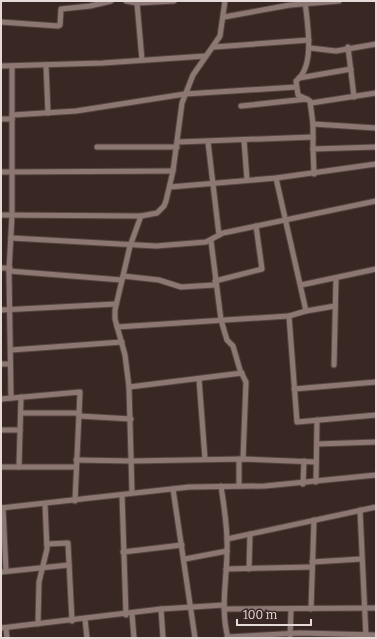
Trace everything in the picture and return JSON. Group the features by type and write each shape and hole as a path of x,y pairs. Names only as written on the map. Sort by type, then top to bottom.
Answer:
{"street":[{"path":"1,22 58,26 60,25 60,9 90,6 111,1"},
{"path":"126,1 137,4 174,1"},
{"path":"1,215 141,216 152,215 160,210 164,206 174,171 180,113 185,94 193,75 214,47 220,36 224,17 225,1"},
{"path":"224,17 306,2 339,1"},
{"path":"306,2 310,48 299,78 296,81 296,87 298,95 310,101"},
{"path":"137,4 142,60"},
{"path":"214,47 309,40"},
{"path":"310,48 336,51 348,47 376,44"},
{"path":"348,47 354,97"},
{"path":"1,66 12,67 206,56"},
{"path":"46,65 48,113"},
{"path":"10,398 11,350 9,269 12,215 12,67"},
{"path":"299,78 351,69"},
{"path":"1,119 185,94 296,87"},
{"path":"241,106 354,97 376,93"},
{"path":"310,101 313,124 314,174"},
{"path":"313,124 376,128"},
{"path":"97,147 313,137"},
{"path":"244,140 247,180"},
{"path":"208,142 219,236"},
{"path":"314,149 376,147"},
{"path":"170,187 314,174 376,164"},
{"path":"1,172 174,171"},
{"path":"276,178 306,311"},
{"path":"11,238 130,246 164,246 211,241 224,233 376,201"},
{"path":"132,493 129,387 122,342 117,327 115,314 130,246 141,216"},
{"path":"1,268 159,280 182,287 215,283 262,268 256,226"},
{"path":"211,241 215,283 221,320 227,340 233,346 242,373 245,377 247,390 239,486"},
{"path":"301,285 376,269"},
{"path":"334,365 336,278"},
{"path":"1,310 116,304"},
{"path":"117,327 290,316 306,311 335,306"},
{"path":"290,316 297,422 376,415"},
{"path":"11,350 122,342"},
{"path":"1,364 10,364"},
{"path":"129,387 242,373"},
{"path":"199,379 205,459"},
{"path":"294,389 376,382"},
{"path":"1,398 78,391 80,394 75,501"},
{"path":"19,467 21,397"},
{"path":"21,413 131,419"},
{"path":"316,482 317,420"},
{"path":"1,430 20,430"},
{"path":"317,444 376,442"},
{"path":"76,460 132,461 241,459 316,462"},
{"path":"304,461 304,484"},
{"path":"1,467 76,467"},
{"path":"69,566 4,571 2,508 174,489 304,484 376,475"},
{"path":"221,486 227,539 224,607 228,638 376,635"},
{"path":"174,489 192,606 195,638"},
{"path":"122,494 126,615"},
{"path":"38,624 39,582 47,544 44,504"},
{"path":"227,539 376,506"},
{"path":"360,510 361,559 366,636"},
{"path":"311,609 314,520"},
{"path":"249,569 250,534"},
{"path":"47,544 68,543 72,621"},
{"path":"123,552 182,545"},
{"path":"185,559 227,550"},
{"path":"226,569 312,565 361,559"},
{"path":"7,638 4,628 126,615 161,609 192,606 291,609 376,608"},
{"path":"161,609 163,638"},
{"path":"290,636 291,609"},
{"path":"132,614 134,638"},
{"path":"85,619 87,638"}]}
